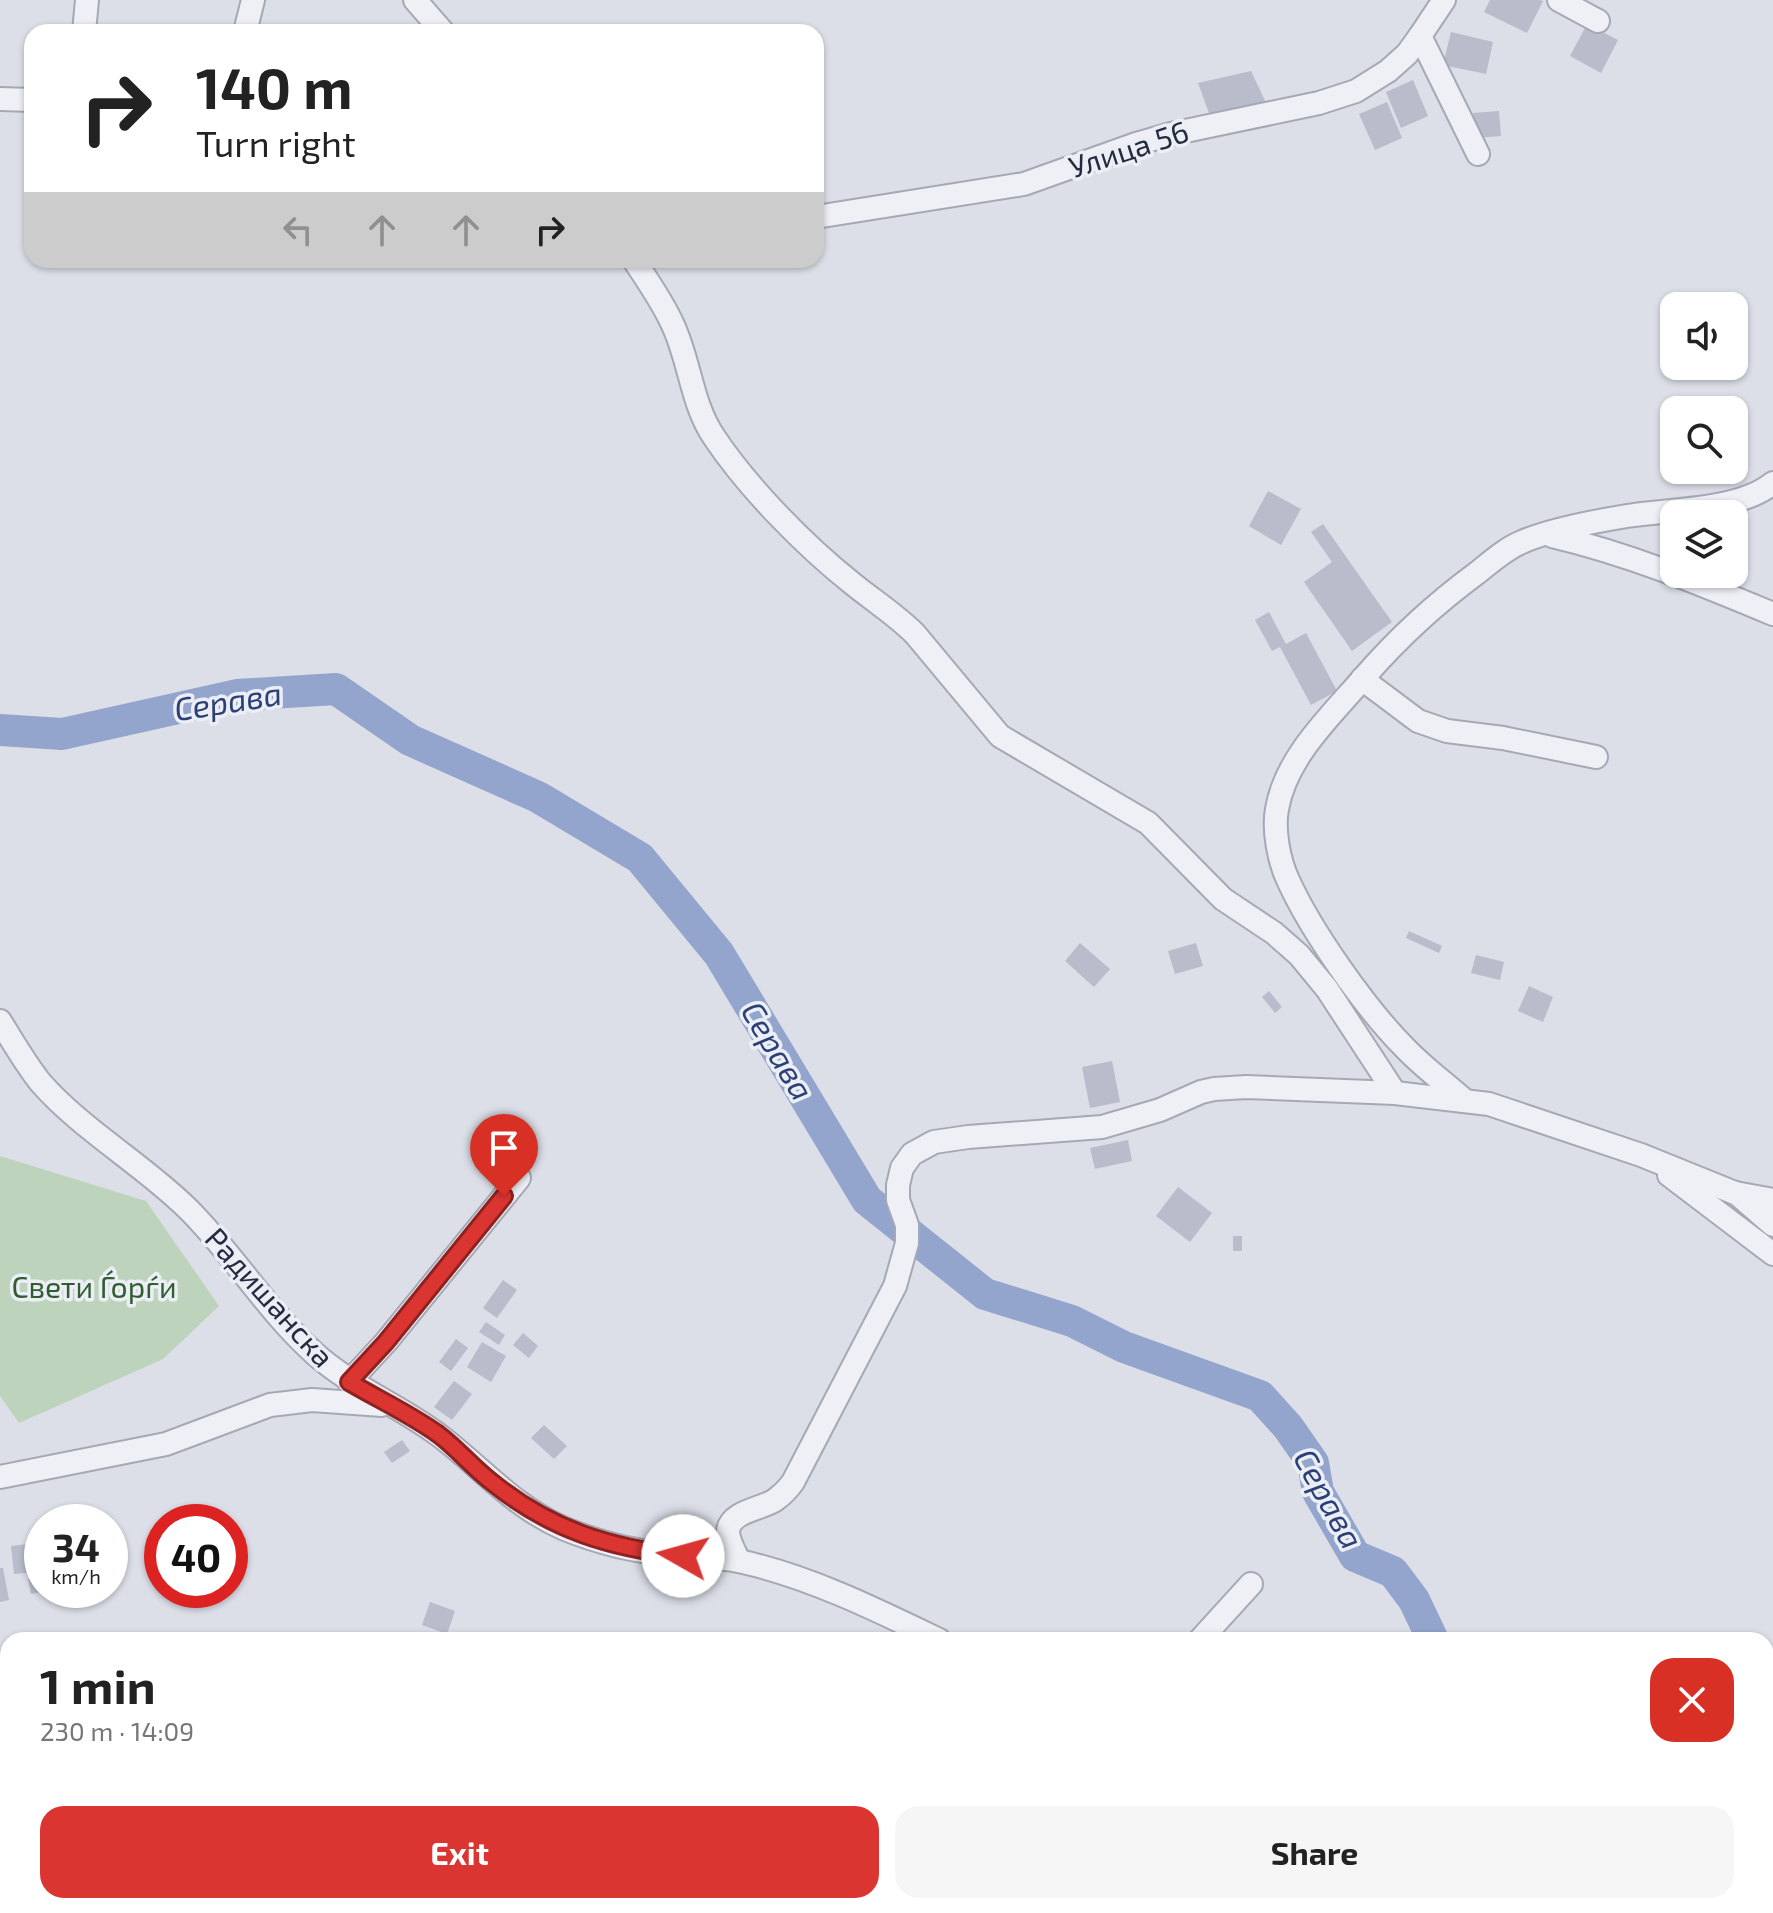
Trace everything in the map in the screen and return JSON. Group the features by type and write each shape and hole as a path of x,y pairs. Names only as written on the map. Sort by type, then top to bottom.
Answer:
{"street":[{"path":"85,24 87,0"},
{"path":"247,24 253,0"},
{"path":"415,0 436,24"},
{"path":"1419,0 1425,29 1478,154"},
{"name":"Улица 56","path":"824,216 1024,184 1171,134 1319,103 1356,91 1388,71 1407,54 1444,0"},
{"path":"1559,0 1598,21"},
{"path":"0,99 24,100"},
{"path":"639,268 673,323 692,390 712,435 798,535 852,583 909,627 1000,736 1148,823 1223,899 1291,947 1327,989 1395,1093"},
{"path":"1464,1100 1387,1028 1347,975 1286,878 1276,822 1282,792 1307,744 1396,639 1499,555 1521,542 1547,535 1625,516 1714,505 1744,498 1773,483"},
{"path":"1547,535 1604,548 1773,614"},
{"path":"1362,679 1418,721 1447,731 1503,738 1596,757"},
{"name":"Радишанска","path":"0,1021 41,1082 75,1116 186,1207 303,1342 349,1382 440,1436 491,1482 525,1507 562,1528 604,1543 655,1553 739,1561 768,1568 921,1632"},
{"path":"739,1561 730,1542 730,1525 747,1512 776,1499 793,1482 895,1286 907,1243 907,1225 898,1200 898,1185 902,1168 912,1154 927,1145 946,1139 1102,1127 1160,1110 1214,1089 1246,1087 1395,1093 1489,1104 1641,1155 1735,1193 1773,1200"},
{"path":"1641,1155 1773,1254"},
{"path":"349,1382 386,1342 519,1178"},
{"path":"1735,1193 1773,1225"},
{"path":"0,1477 166,1444 270,1405 291,1401 340,1400 391,1406"},
{"path":"1207,1632 1251,1584"}],"green space":[{"name":"Свети Ѓорѓи","path":"0,1156 146,1201 219,1306 163,1359 19,1423 0,1396"}],"building":[{"path":"1490,0 1543,1 1527,33 1484,12"},
{"path":"1587,24 1618,40 1601,73 1570,56"},
{"path":"1451,32 1493,42 1486,74 1443,65"},
{"path":"1251,71 1267,105 1209,113 1198,83"},
{"path":"1413,80 1428,116 1401,128 1386,92"},
{"path":"1387,102 1402,138 1375,150 1359,114"},
{"path":"1499,111 1501,136 1476,138 1473,113"},
{"path":"1268,491 1301,509 1281,545 1249,526"},
{"path":"1323,524 1392,622 1352,651 1304,582 1332,562 1311,532"},
{"path":"1269,612 1286,644 1306,633 1337,691 1311,705 1280,647 1272,651 1255,620"},
{"path":"1409,931 1442,946 1439,953 1406,938"},
{"path":"1080,943 1110,969 1094,987 1065,961"},
{"path":"1196,943 1203,966 1175,974 1168,951"},
{"path":"1476,955 1504,962 1500,980 1471,973"},
{"path":"1529,986 1553,997 1543,1022 1518,1011"},
{"path":"1269,991 1282,1007 1275,1013 1262,997"},
{"path":"1112,1061 1120,1102 1090,1108 1082,1067"},
{"path":"1128,1140 1132,1161 1095,1169 1090,1148"},
{"path":"1178,1187 1212,1213 1190,1242 1156,1216"},
{"path":"1233,1236 1242,1236 1242,1251 1233,1251"},
{"path":"503,1280 517,1290 497,1318 483,1308"},
{"path":"486,1322 505,1335 499,1345 479,1332"},
{"path":"523,1333 538,1346 529,1358 513,1345"},
{"path":"456,1339 468,1348 451,1371 439,1362"},
{"path":"482,1342 506,1356 491,1382 467,1367"},
{"path":"454,1381 472,1394 452,1420 434,1407"},
{"path":"544,1425 567,1446 554,1459 531,1438"},
{"path":"402,1440 410,1451 392,1463 384,1452"},
{"path":"24,1544 24,1573 14,1574 11,1546"},
{"path":"0,1568 3,1568 9,1600 0,1602"},
{"path":"430,1602 455,1611 448,1632 422,1625"}],"waterway":[{"name":"Серава","path":"0,730 62,734 237,695 336,689 410,740 538,797 640,858 719,954 867,1200 985,1294 1072,1321 1124,1347 1260,1396 1288,1427 1313,1463 1318,1492 1355,1556 1393,1572 1414,1600 1429,1632"}],"route":[{"path":"504,1196 386,1342 349,1382 440,1436 491,1482 525,1507 562,1528 604,1543 683,1556"}]}
